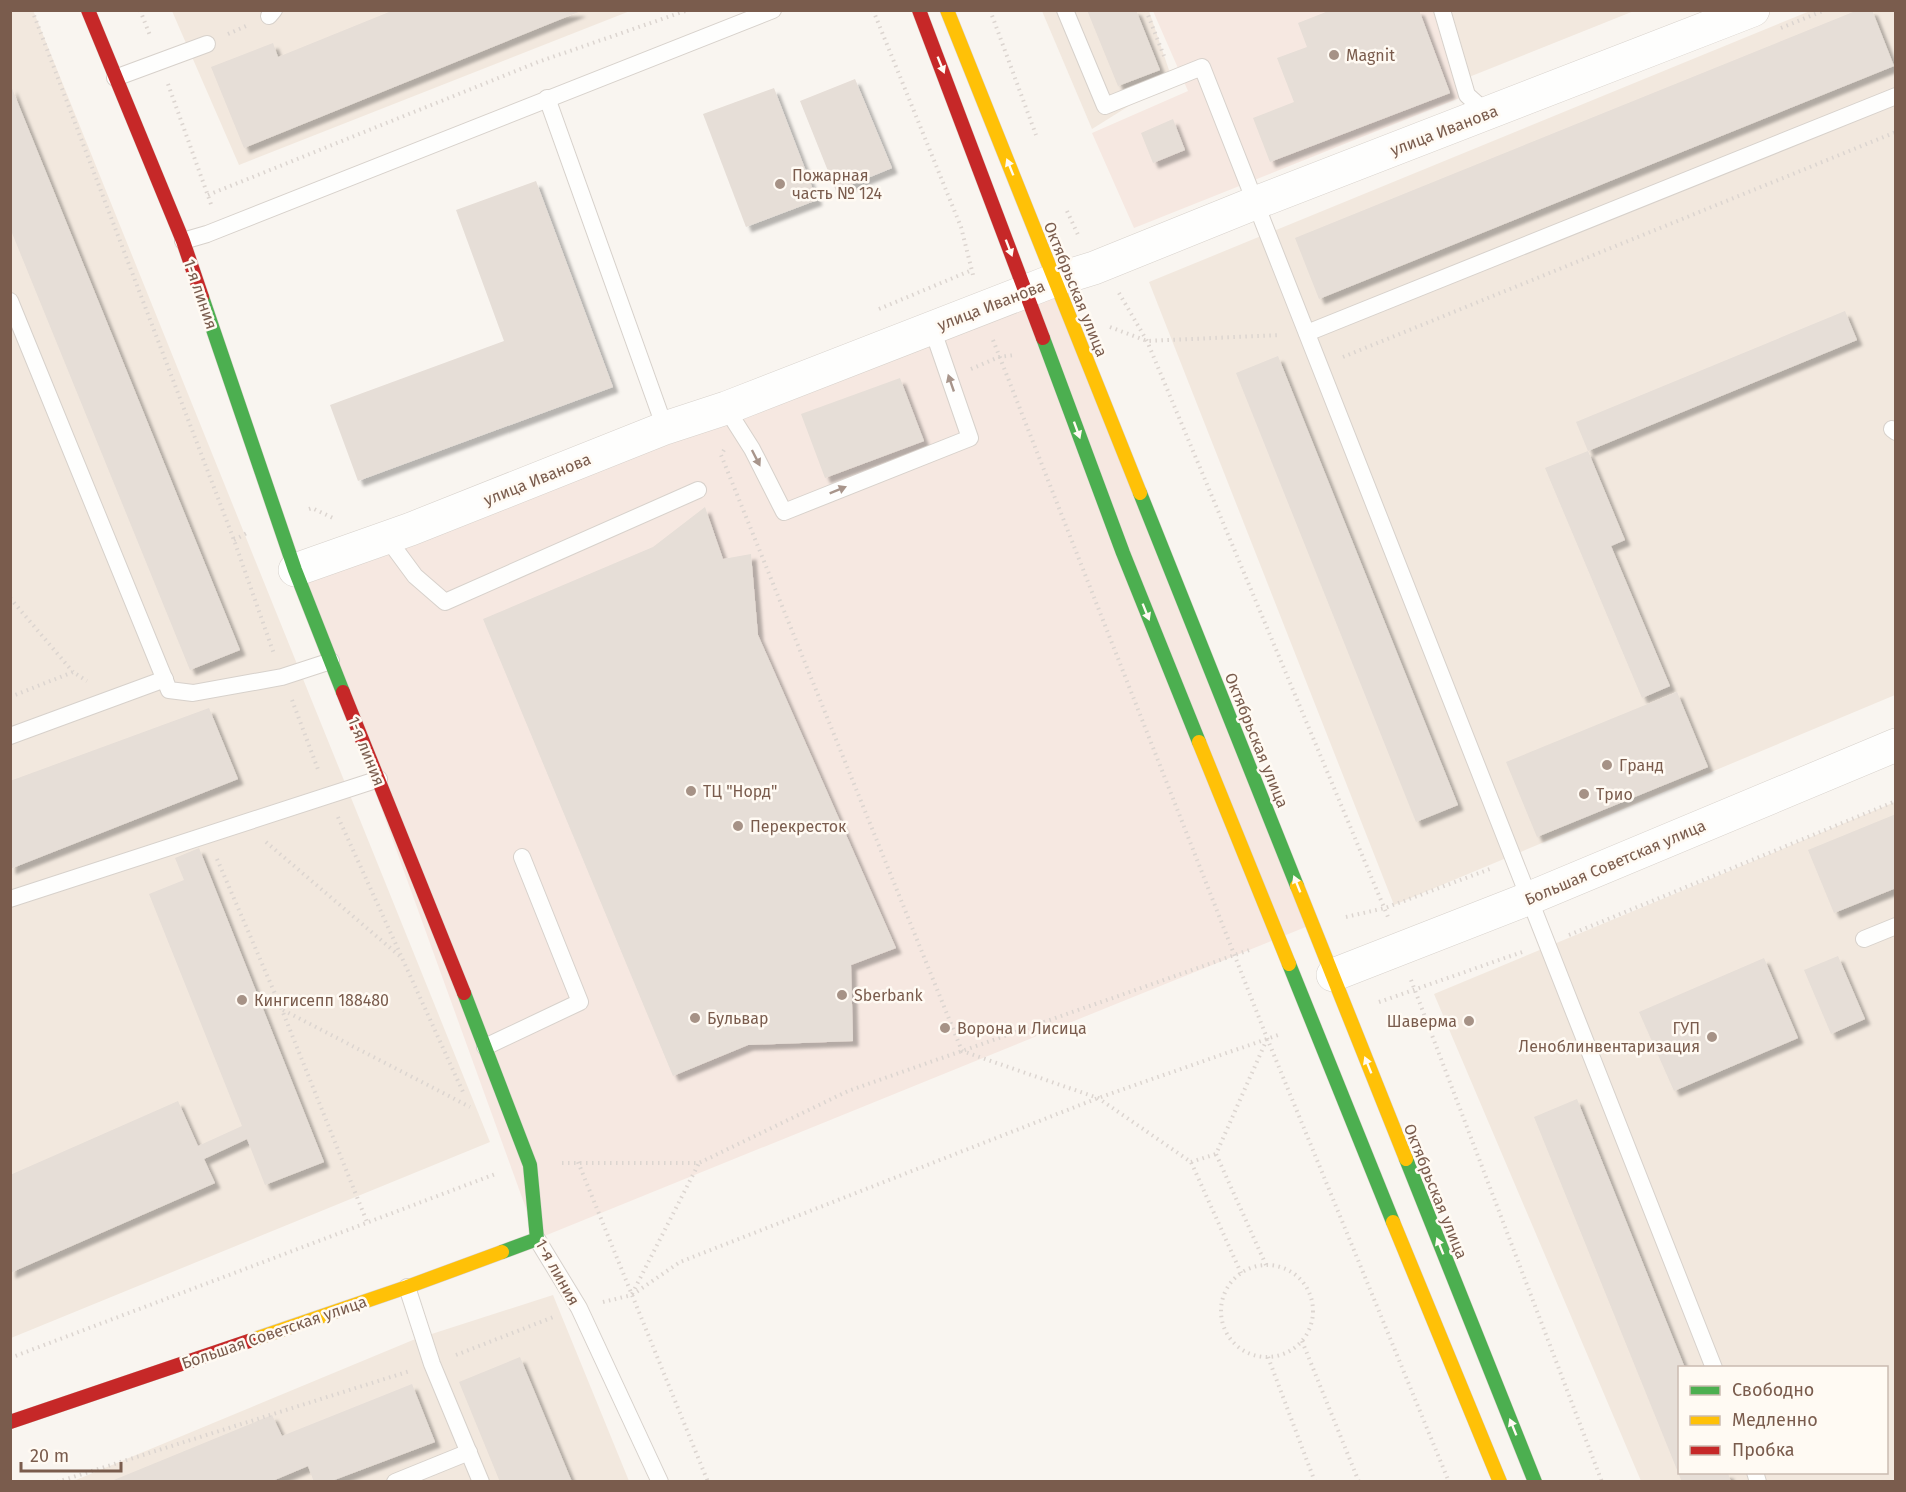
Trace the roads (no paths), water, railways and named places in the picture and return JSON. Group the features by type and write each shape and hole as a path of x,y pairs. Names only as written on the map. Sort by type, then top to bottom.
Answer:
{"street":[{"name":"1-я линия","path":"88,10 183,241 295,570 530,1165 537,1239"},
{"path":"919,10 1123,553 1312,1024 1500,1482"},
{"name":"Октябрьская улица","path":"947,10 1535,1482"},
{"name":"улица Иванова","path":"295,570 387,538 665,428 732,417 932,328 1055,280 1094,268 1255,203 1753,10"},
{"name":"Большая Советская улица","path":"1333,975 1530,898 1896,745"},
{"name":"Большая Советская улица","path":"13,1414 407,1287 537,1239"}],"lane":[{"path":"183,241 220,229 772,10"},
{"path":"1065,10 1105,106 1202,67 1713,1366"},
{"path":"1442,10 1467,94 1487,113"},
{"path":"115,78 207,44"},
{"path":"1307,333 1896,96"},
{"path":"547,98 665,428"},
{"path":"10,301 169,690 193,693 282,677 331,661"},
{"path":"732,417 752,449 784,512 970,438 932,328"},
{"path":"387,538 415,576 445,602 698,490"},
{"path":"10,736 165,679"},
{"path":"10,899 379,779"},
{"path":"485,1047 580,1002 522,857"},
{"path":"1864,939 1896,926"},
{"name":"1-я линия","path":"537,1239 579,1308 660,1482"},
{"path":"407,1287 432,1364 481,1482"},
{"path":"395,1482 469,1452"}],"place":[{"name":"Magnit","path":"1334,55"},
{"name":"Пожарная часть № 124","path":"780,184"},
{"name":"Гранд","path":"1607,765"},
{"name":"ТЦ \"Норд\"","path":"691,791"},
{"name":"Трио","path":"1584,794"},
{"name":"Перекресток","path":"738,826"},
{"name":"Sberbank","path":"842,995"},
{"name":"Кингисепп 188480","path":"242,1000"},
{"name":"Бульвар","path":"695,1018"},
{"name":"Шаверма","path":"1469,1021"},
{"name":"Ворона и Лисица","path":"945,1028"},
{"name":"ГУП Леноблинвентаризация","path":"1712,1037"}]}
